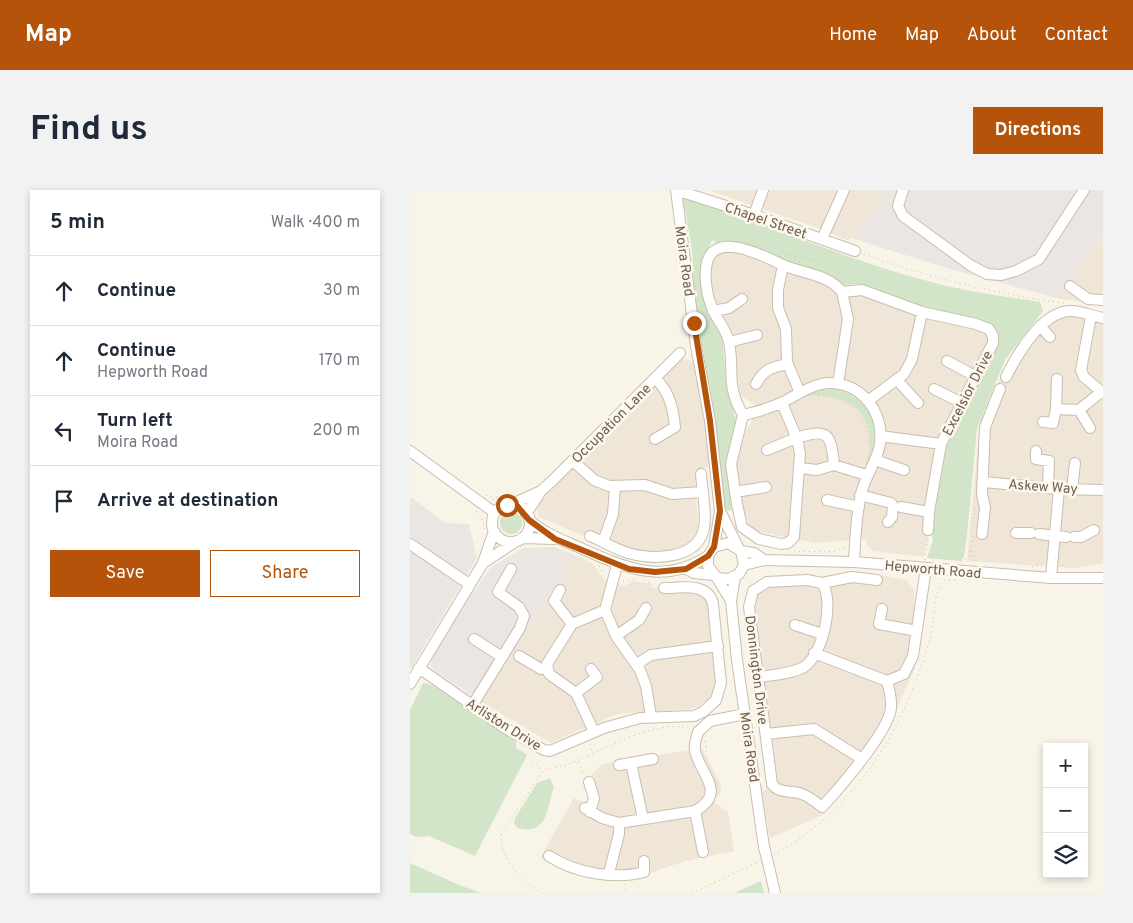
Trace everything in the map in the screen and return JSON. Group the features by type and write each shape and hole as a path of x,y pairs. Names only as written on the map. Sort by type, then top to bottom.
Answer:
{"street":[{"name":"Chapel Street","path":"676,190 855,251"},
{"name":"Moira Road","path":"676,190 696,346 710,421 720,511 711,551"},
{"path":"754,215 763,190"},
{"path":"826,241 844,190"},
{"path":"903,190 898,206 903,216 970,265 994,275 1016,271 1036,262 1084,190"},
{"path":"782,403 797,438 800,468 794,537 788,543 782,544 759,539 746,531 739,516 732,455 743,415 732,394 729,342 713,312 707,293 705,277 707,260 713,251 724,246 774,260 822,278 831,282 842,292 848,319 838,384"},
{"path":"784,265 778,290 778,308 786,329 788,364 800,393"},
{"path":"1070,286 1088,299 1103,300"},
{"name":"Excelsior Drive","path":"842,292 862,290 922,312 976,324 989,329 993,336 993,343 941,444 929,512 928,530"},
{"path":"713,312 729,308 742,299"},
{"path":"1006,377 1024,346 1040,326 1052,317 1070,310 1103,318"},
{"path":"868,401 904,374 912,359 922,312"},
{"path":"1056,410 1079,410 1102,393 1084,377 1081,370 1091,316"},
{"path":"1040,326 1050,337"},
{"path":"729,342 757,335"},
{"name":"Occupation Lane","path":"541,490 573,461 680,353"},
{"path":"947,361 975,376"},
{"path":"756,384 762,373 769,368 788,364"},
{"path":"1043,422 1053,423 1056,410 1057,378"},
{"path":"654,439 675,427 673,406 663,386 656,379"},
{"path":"897,380 918,403"},
{"path":"743,415 782,403 821,384 838,384 850,387 868,401 880,422 880,444 875,460 866,475 860,495 854,562"},
{"path":"934,389 962,403"},
{"path":"977,533 985,508 982,494 988,416 1000,389"},
{"path":"1079,410 1090,428"},
{"path":"767,450 797,438 815,433 824,434 830,442 834,465"},
{"path":"880,436 941,444"},
{"path":"410,451 495,513"},
{"path":"1036,451 1036,459 1049,461 1048,488"},
{"path":"875,460 904,470"},
{"path":"573,461 594,480 615,486 645,485 672,494 702,492"},
{"path":"1072,489 1075,463"},
{"path":"800,468 817,470 834,465 866,475"},
{"path":"590,536 626,552 647,556 673,555 686,551 696,542 704,528 701,474"},
{"name":"Askew Way","path":"984,482 1059,489 1103,490"},
{"path":"603,542 613,514 615,486"},
{"path":"735,492 766,487"},
{"path":"1051,578 1059,489"},
{"path":"541,490 511,500 495,513 492,526 494,531 506,542 555,539"},
{"path":"483,563 528,532 528,517 541,490"},
{"path":"860,495 891,503 893,506 892,517 888,522"},
{"path":"511,500 555,539 617,564 655,572 686,569 711,551 728,543 739,549 744,565 735,578 723,580 715,576 694,573 686,569"},
{"path":"827,500 859,506"},
{"path":"901,507 929,512"},
{"name":"Moira Road","path":"720,511 739,549"},
{"path":"1016,533 1081,537 1094,530"},
{"path":"410,684 483,563 494,531"},
{"path":"410,544 469,584"},
{"name":"Hepworth Road","path":"739,549 754,553 764,560"},
{"path":"711,551 708,566 715,576"},
{"name":"Hepworth Road","path":"744,565 764,560 854,562 1051,578 1103,578"},
{"path":"617,564 605,610 616,636 637,664 646,686 651,716"},
{"path":"814,654 887,681 899,678 908,669 917,631 925,568"},
{"path":"472,706 520,628 524,616 519,607 498,592 511,570"},
{"name":"Moira Road","path":"715,576 731,601"},
{"name":"Donnington Drive","path":"877,580 852,577 822,583 807,580 767,582 753,591 749,607 774,787 781,791 799,793 822,807 846,781 890,714 891,702 887,681"},
{"name":"Moira Road","path":"735,578 731,601 745,714 764,846 775,893"},
{"path":"758,677 799,669 810,662 822,634 827,615 825,588 822,583"},
{"name":"Arliston Drive","path":"419,668 521,738 550,751 594,732 651,716 694,716 712,705 718,696 721,683 713,604 709,594 701,588 664,588"},
{"path":"560,590 554,601 572,624"},
{"path":"616,636 639,620 646,608"},
{"path":"882,609 879,624 917,631"},
{"path":"594,732 576,693 549,674 546,668 550,656 572,624 605,610"},
{"path":"795,625 822,634"},
{"path":"474,639 502,657"},
{"path":"637,664 650,655 718,646"},
{"path":"519,656 541,668 546,668"},
{"path":"576,693 597,677 591,669"},
{"path":"589,782 594,798 588,810 619,823 695,811 705,804 711,790 711,783 695,751 698,732 710,722 745,714"},
{"path":"766,734 814,730 862,759"},
{"path":"618,765 653,759"},
{"path":"631,763 643,819"},
{"path":"695,811 703,852"},
{"path":"609,874 619,834 619,823"},
{"path":"549,856 573,869 624,875 644,872 644,861"}],"path":[{"path":"774,260 779,254 821,259 826,255 826,241"},
{"path":"855,251 902,268 972,286 1052,301"},
{"path":"817,395 836,398 855,410 866,428 869,447"},
{"path":"710,421 743,415"},
{"path":"494,500 495,497 511,500"},
{"path":"974,524 975,505"},
{"path":"481,516 485,528 484,537"},
{"path":"925,568 929,543 928,530"},
{"path":"960,562 969,557 977,533"},
{"path":"798,551 831,552 845,546"},
{"path":"971,551 977,563"},
{"path":"622,581 628,582 644,578 653,586 664,588"},
{"path":"937,595 939,587 944,580 958,580"},
{"path":"521,738 518,743 519,747 543,770"}],"shaded area":[{"path":"708,190 839,190 821,229"},
{"path":"850,190 888,190 849,241 830,233"},
{"path":"888,190 1103,190 1103,235 1056,298 950,269 851,238"},
{"path":"1103,235 1103,305 1056,298"},
{"path":"719,251 745,251 833,285 1015,329 950,441 924,557 873,551 867,545 866,539 816,543 756,531 750,527 742,507 736,461 738,449 753,418 755,405 740,395 733,334 720,313 711,285 712,261"},
{"path":"1068,315 1103,322 1103,564 1076,568 967,561 980,421 1011,355 1050,322"},
{"path":"687,359 696,364 710,467 695,470 698,529 692,539 684,546 668,551 649,552 627,548 589,530 586,537 539,517 537,509 541,499 679,360"},
{"path":"412,498 446,523 469,524 477,558 410,670 410,499"},
{"path":"555,547 575,555 481,702 435,671 431,666 431,660 463,607 491,567 524,548"},
{"path":"575,555 592,563 604,579 624,586 633,581 651,584 651,588 698,591 708,601 717,678 715,689 710,698 701,705 691,709 617,714 551,743 481,702"},
{"path":"874,574 906,580 914,589 915,668 881,743 823,815 770,838 762,793 777,777 754,600 756,593 765,585 872,580"},
{"path":"702,748 721,785 720,794 713,801 728,812 734,851 685,861 633,879 608,881 568,873 540,858 574,798 589,805 586,780 602,764"}],"green space":[{"path":"692,197 836,252 895,272 938,284 1040,302 1043,311 1005,360 977,428 967,535 964,557 961,561 927,558 933,540 931,533 948,440 984,364 999,341 998,331 993,326 974,319 925,307 860,284 844,285 826,275 748,246 722,241 717,243 712,240 704,257 703,268 722,336 727,388 738,427 730,449 728,468 732,510 727,511 722,501 711,394 700,335 694,288 692,250 683,198"},
{"path":"833,389 858,399 872,418 874,441 866,467 870,447 869,432 857,410 848,403 836,398 811,396 797,398 817,390"},
{"path":"511,512 519,515 522,523 519,531 511,534 503,531 500,523 503,515"},
{"path":"423,683 432,685 516,741 516,748 527,755 475,856 429,836 416,837 410,834 410,710"},
{"path":"550,778 554,787 541,824 535,828 517,828 514,823 515,818 537,783"},
{"path":"410,863 459,885 482,893 410,893"},
{"path":"761,881 764,893 734,893"}],"route":[{"path":"507,505 517,506 526,514 529,520 555,539 564,541 629,569 655,572 686,569 708,556 714,547 720,511 710,421 696,346 694,323"}]}
